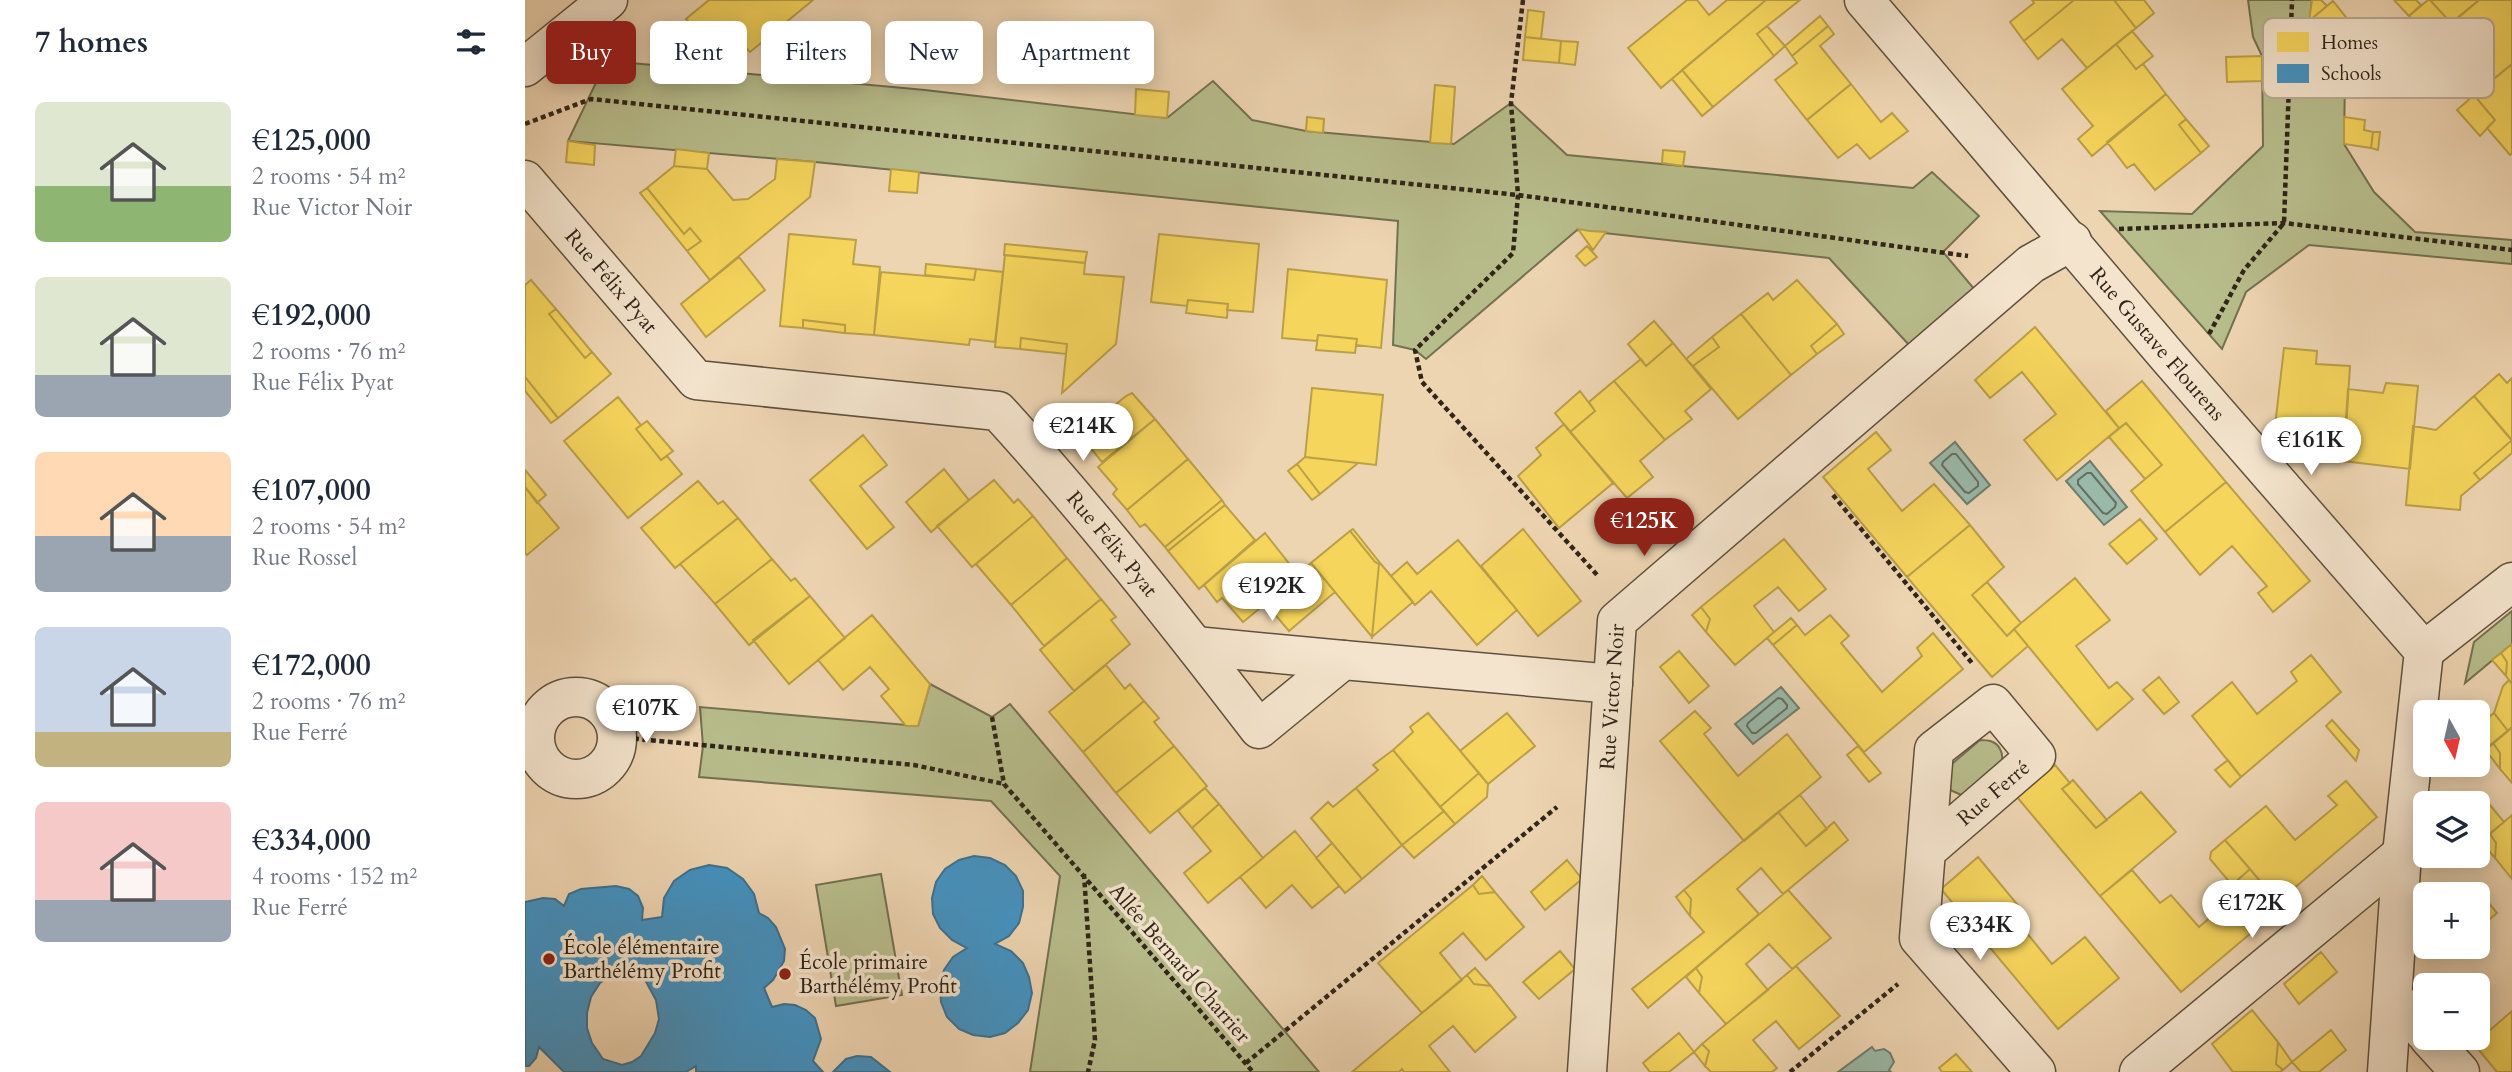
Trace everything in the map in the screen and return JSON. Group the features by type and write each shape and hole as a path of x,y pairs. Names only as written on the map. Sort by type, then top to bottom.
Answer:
{"street":[{"path":"525,67 608,0"},
{"name":"Rue Gustave Flourens","path":"1864,0 2187,379 2424,651"},
{"name":"Rue Félix Pyat","path":"525,180 696,380 998,411 1032,448 1195,646 1259,729 1343,660"},
{"name":"Rue Victor Noir","path":"1587,1072 1616,621 2031,264 2072,241"},
{"path":"2388,1072 2402,854 2424,651 2512,582"},
{"path":"1195,646 1613,684"},
{"path":"568,698 582,698 596,702 607,711 615,723 617,737 615,751 608,764 598,773 584,779 572,779 559,776 548,769 530,734 554,704 568,698"},
{"name":"Rue Ferré","path":"1926,851 2036,756 1993,704 1934,750 1919,938 2036,1072"},
{"path":"2139,1072 2402,854"},
{"path":"2393,997 2413,1020"},
{"path":"2440,1050 2460,1072"}],"path":[{"path":"1523,0 1511,103 1518,195 1513,253 1415,350 1422,382 1629,610"},
{"path":"2292,18 2293,0"},
{"path":"2187,379 2244,270 2284,223 2289,98"},
{"path":"525,124 591,99 1518,195 2031,264"},
{"path":"2072,241 2117,229 2284,223 2512,250"},
{"path":"1804,460 1986,680 1993,704"},
{"path":"617,737 915,765 1004,784 992,717"},
{"path":"1246,1063 1607,767"},
{"name":"Allée Bernard Charrier","path":"1004,784 1253,1072"},
{"path":"1084,874 1094,1040 1088,1072"},
{"path":"1790,1072 1934,955"}],"green space":[{"path":"2248,0 2312,0 2310,18 2263,18 2263,98 2345,98 2344,144 2374,192 2415,232 2512,240 2512,264 2309,245 2246,292 2222,349 2100,211 2192,214 2263,146 2262,56 2253,37"},
{"path":"636,63 650,65 650,84 747,84 747,74 761,75 761,84 860,84 1167,118 1213,81 1252,120 1306,131 1454,144 1511,103 1567,155 1913,188 1932,172 1979,216 1943,252 1986,303 1922,359 1829,258 1577,230 1426,359 1415,350 1393,345 1398,221 815,162 568,141 595,84 636,84"},
{"path":"2512,611 2512,644 2465,683 2474,642"},
{"path":"930,684 992,717 1010,704 1319,1072 1030,1072 1060,876 991,801 699,777 703,746 700,707 918,726"},
{"path":"1980,740 1991,741 1998,746 2002,756 2001,763 1992,776 1966,797 1948,789 1946,769"},
{"path":"881,874 902,995 836,1006 816,885"}],"water":[{"path":"1955,442 1990,485 1967,504 1930,463"},
{"path":"2090,461 2127,507 2104,525 2066,481"},
{"path":"1781,687 1799,708 1753,744 1735,724"},
{"path":"1872,1047 1875,1051 1884,1049 1890,1053 1894,1062 1889,1070 1891,1072 1838,1072"}],"building: Homes":[{"path":"709,0 813,0 788,21 761,21 761,43 750,52 747,49 747,21 686,19"},
{"path":"1687,0 1697,0 1709,15 1727,0 1766,0 1661,88 1628,48"},
{"path":"1766,0 1800,0 1757,34 1774,56 1713,107 1682,70"},
{"path":"2032,0 2074,0 2024,41 2010,22 2034,3"},
{"path":"2074,0 2114,0 2136,28 2087,68 2062,39 2038,59 2024,41"},
{"path":"2114,0 2144,0 2154,13 2136,28"},
{"path":"2312,0 2321,0 2327,6 2309,18"},
{"path":"2394,0 2416,0 2421,5 2409,16"},
{"path":"2430,0 2446,18 2411,18 2409,16"},
{"path":"2430,0 2479,0 2457,18 2446,18"},
{"path":"2479,0 2512,0 2512,64 2494,79 2494,18 2458,18"},
{"path":"2333,1 2347,18 2313,18"},
{"path":"1528,10 1544,12 1541,39 1525,37"},
{"path":"1820,16 1828,26 1792,56 1785,46"},
{"path":"1767,26 1785,46 1774,56 1757,34"},
{"path":"1828,26 1834,34 1820,46 1851,84 1807,120 1775,80 1797,63 1792,56"},
{"path":"2132,31 2153,56 2136,69 2116,44"},
{"path":"1525,37 1561,41 1559,63 1523,60"},
{"path":"1561,41 1578,42 1575,65 1559,63"},
{"path":"2116,44 2136,69 2143,64 2166,94 2092,156 2078,139 2093,126 2062,89"},
{"path":"2262,56 2262,81 2227,82 2226,57"},
{"path":"2512,64 2510,155 2487,128 2495,120 2477,98 2494,98 2494,79"},
{"path":"1682,70 1713,107 1702,116 1672,79"},
{"path":"1851,84 1881,122 1892,113 1908,131 1870,159 1857,144 1838,158 1807,120"},
{"path":"1435,85 1455,87 1451,144 1430,143"},
{"path":"1136,89 1169,92 1167,118 1135,115"},
{"path":"2166,94 2186,119 2179,125 2201,153 2155,190 2134,164 2127,168 2107,142"},
{"path":"2471,98 2477,98 2495,120 2480,136 2457,110"},
{"path":"1307,117 1324,119 1323,133 1306,131"},
{"path":"2344,117 2365,120 2364,130 2373,132 2371,148 2344,144"},
{"path":"2186,119 2209,146 2201,153 2179,125"},
{"path":"2373,132 2380,132 2378,150 2371,148"},
{"path":"568,141 595,145 594,165 566,162"},
{"path":"676,149 709,153 707,169 674,166"},
{"path":"1663,150 1685,152 1683,166 1662,163"},
{"path":"777,159 815,162 810,197 710,280 687,251 701,241 690,228 684,234 647,188 674,166 707,169 733,200 748,199 775,179"},
{"path":"891,169 919,172 917,193 889,191"},
{"path":"647,188 684,234 690,228 701,241 687,251 640,193"},
{"path":"1578,229 1590,231 1606,232 1593,250"},
{"path":"789,234 856,240 853,264 880,267 874,335 845,333 845,325 803,320 803,328 780,326"},
{"path":"1159,234 1259,244 1253,312 1227,310 1228,304 1188,300 1187,306 1151,302"},
{"path":"1005,244 1087,252 1085,263 1004,255"},
{"path":"1587,246 1597,257 1585,266 1576,256"},
{"path":"1005,255 1085,263 1084,274 1124,277 1116,344 1062,393 1067,344 1021,338 1020,349 995,347"},
{"path":"739,257 765,290 706,337 681,304"},
{"path":"926,264 976,269 974,280 925,275"},
{"path":"976,269 1003,272 995,342 970,339 969,345 874,335 881,272 974,280"},
{"path":"1288,269 1387,280 1381,348 1356,345 1357,339 1318,335 1317,341 1282,338"},
{"path":"531,280 556,309 549,314 585,358 592,352 611,374 558,418 525,377 525,285"},
{"path":"1797,280 1837,324 1811,346 1817,354 1791,375 1741,314 1768,293 1773,300"},
{"path":"1188,300 1228,304 1227,318 1186,313"},
{"path":"556,309 592,352 585,358 549,314"},
{"path":"1741,314 1791,375 1738,419 1693,366 1719,347 1712,337"},
{"path":"803,320 845,325 845,333 803,328"},
{"path":"1654,321 1673,343 1646,366 1628,344"},
{"path":"1837,324 1844,334 1817,354 1811,346"},
{"path":"2035,327 2119,428 2057,480 2024,440 2056,414 2022,372 1990,398 1975,380"},
{"path":"1318,335 1357,339 1355,353 1316,350"},
{"path":"1712,337 1719,347 1693,366 1686,359"},
{"path":"1021,338 1067,344 1066,354 1020,349"},
{"path":"1673,343 1711,389 1685,411 1692,419 1665,440 1614,381 1641,359 1646,366"},
{"path":"2284,348 2317,351 2316,364 2350,366 2345,445 2309,442 2310,430 2275,426"},
{"path":"2499,374 2507,383 2512,378 2512,441 2474,396"},
{"path":"525,377 558,418 551,423 525,391"},
{"path":"1614,381 1665,440 1640,461 1653,477 1627,498 1570,432 1595,411 1589,402"},
{"path":"2142,381 2226,482 2165,532 2131,491 2162,465 2126,423 2119,428 2106,411"},
{"path":"2386,383 2418,386 2410,469 2343,461 2348,389 2383,393"},
{"path":"1312,388 1383,395 1376,465 1305,457"},
{"path":"1580,391 1595,411 1570,432 1555,413"},
{"path":"1132,393 1155,419 1102,462 1079,434"},
{"path":"2474,396 2512,440 2474,473 2480,480 2461,496 2460,510 2406,505 2413,426 2436,430"},
{"path":"618,397 641,425 636,429 661,460 667,456 682,474 628,518 564,441"},
{"path":"1155,419 1188,459 1127,510 1113,494 1117,489 1098,467"},
{"path":"647,421 673,451 661,460 636,429"},
{"path":"2126,423 2162,465 2145,479 2109,437"},
{"path":"1564,424 1613,483 1559,528 1518,476 1541,455 1536,448"},
{"path":"1876,432 1891,450 1868,469 1902,511 1934,484 1970,525 1907,577 1823,477"},
{"path":"863,435 887,465 860,486 894,527 867,549 810,480"},
{"path":"2512,440 2512,453 2480,480 2474,473"},
{"path":"1305,457 1358,463 1320,494 1297,464"},
{"path":"1188,459 1222,500 1165,547 1145,524 1140,527 1127,510"},
{"path":"1297,464 1320,494 1312,500 1288,471"},
{"path":"944,469 969,500 931,532 906,502"},
{"path":"525,470 546,495 537,503 525,487"},
{"path":"994,480 1014,503 1018,499 1033,516 972,567 937,526"},
{"path":"698,481 718,504 723,501 738,518 675,568 641,528"},
{"path":"2226,482 2310,581 2273,612 2258,593 2267,586 2232,546 2200,575 2165,532"},
{"path":"525,487 559,528 527,555 525,553"},
{"path":"1222,500 1225,505 1168,551 1165,547"},
{"path":"1225,505 1255,540 1199,589 1168,551"},
{"path":"1033,516 1067,558 1011,605 976,564"},
{"path":"738,518 772,559 715,604 680,564"},
{"path":"2140,519 2157,539 2127,564 2109,544"},
{"path":"1970,525 2004,567 1972,595 2007,636 2014,629 2028,646 1992,677 1907,577"},
{"path":"1353,529 1380,563 1379,564 1350,531"},
{"path":"1523,529 1581,601 1538,636 1481,566"},
{"path":"1350,531 1379,564 1372,637 1311,563"},
{"path":"1265,533 1299,576 1243,622 1222,598 1217,602 1204,585"},
{"path":"1784,539 1826,589 1799,611 1778,587 1754,606 1774,632 1735,665 1706,632 1710,619 1701,607"},
{"path":"1458,540 1517,610 1477,645 1431,591 1415,605 1391,576 1407,562 1417,574"},
{"path":"1067,558 1101,599 1044,646 1011,605"},
{"path":"772,559 791,581 795,578 810,596 749,645 715,604"},
{"path":"1311,563 1335,592 1289,631 1266,604"},
{"path":"1379,564 1413,602 1372,637"},
{"path":"2075,578 2110,620 2076,646 2109,688 2117,682 2133,699 2097,730 2014,629"},
{"path":"1987,582 2021,623 2007,636 1972,595"},
{"path":"810,596 845,638 789,684 753,640"},
{"path":"1101,599 1116,617 1111,620 1130,644 1074,691 1040,650"},
{"path":"1701,607 1710,619 1706,632 1692,615"},
{"path":"872,615 930,684 918,726 906,726 881,696 889,689 870,667 843,690 818,660"},
{"path":"1830,615 1849,636 1841,643 1882,692 1922,656 1917,648 1933,633 1963,669 1864,752 1773,645 1797,625 1805,635"},
{"path":"1791,618 1797,625 1773,645 1767,638"},
{"path":"2512,644 2512,684 2506,676 2507,662 2501,653"},
{"path":"1679,651 1709,686 1689,703 1660,667"},
{"path":"2501,653 2507,662 2506,676 2492,660"},
{"path":"2311,655 2341,692 2241,777 2192,716 2232,682 2257,714 2297,681 2291,672"},
{"path":"1106,665 1125,689 1130,684 1144,701 1083,752 1049,712"},
{"path":"2159,677 2179,702 2164,714 2143,690"},
{"path":"2509,680 2512,684 2512,727 2508,731 2494,713 2503,686"},
{"path":"1144,701 1159,718 1154,722 1174,746 1116,793 1083,752"},
{"path":"1695,711 1711,728 1704,734 1738,776 1787,734 1821,777 1744,841 1660,741"},
{"path":"1428,713 1479,773 1440,807 1393,750 1413,732 1410,727"},
{"path":"1507,713 1535,746 1488,784 1460,751"},
{"path":"2494,713 2508,731 2490,746 2490,716"},
{"path":"2332,720 2359,750 2356,761 2326,726"},
{"path":"2512,727 2512,783 2500,769 2500,753 2493,743"},
{"path":"2493,743 2500,753 2500,769 2490,756 2490,745"},
{"path":"1174,746 1207,786 1150,833 1116,793"},
{"path":"1858,746 1881,773 1869,782 1847,755"},
{"path":"1393,750 1444,811 1402,845 1356,788 1378,770 1373,765"},
{"path":"2228,760 2241,777 2230,787 2215,770"},
{"path":"2055,765 2070,783 2062,789 2096,828 2141,792 2176,832 2100,896 2017,797"},
{"path":"1479,773 1488,784 1487,797 1455,824 1440,807"},
{"path":"2073,780 2107,820 2096,828 2062,789"},
{"path":"2346,781 2377,817 2278,902 2225,840 2266,806 2295,840 2337,805 2328,796"},
{"path":"1205,788 1219,804 1192,828 1178,811"},
{"path":"1356,788 1402,845 1362,879 1311,818 1328,802 1333,807"},
{"path":"1800,795 1827,829 1806,846 1778,812"},
{"path":"1219,804 1263,858 1208,903 1184,873 1211,851 1192,828"},
{"path":"2490,805 2504,822 2490,833"},
{"path":"1444,811 1455,824 1414,858 1402,845"},
{"path":"1778,812 1806,846 1834,822 1848,840 1783,894 1761,868 1737,889 1759,914 1648,1008 1632,989 1704,932 1690,916 1691,899 1684,890"},
{"path":"2512,815 2512,879 2495,858 2496,843 2490,834"},
{"path":"1295,831 1339,886 1312,908 1292,885 1266,908 1240,877"},
{"path":"2490,834 2496,843 2495,858 2490,852"},
{"path":"2225,840 2250,869 2232,885 2210,859 2211,852"},
{"path":"1332,843 1362,879 1345,893 1316,858"},
{"path":"1978,857 2026,915 2017,921 2052,964 2085,937 2119,978 2058,1029 1941,889"},
{"path":"1567,860 1582,879 1545,910 1531,892"},
{"path":"2250,869 2282,907 2181,992 2100,896 2132,870 2160,903 2171,895 2199,927 2239,893 2232,885"},
{"path":"1482,876 1495,892 1479,894 1473,885"},
{"path":"1473,885 1479,894 1495,892 1524,927 1486,960 1463,933 1440,953 1462,980 1422,1013 1378,963"},
{"path":"1684,890 1691,899 1690,916 1676,897"},
{"path":"1788,890 1831,938 1792,969 1769,944 1746,964 1768,990 1726,1024 1699,993 1702,977 1696,968"},
{"path":"2490,905 2497,913 2490,919"},
{"path":"1560,951 1575,969 1539,999 1523,982"},
{"path":"2321,952 2337,972 2299,1004 2284,984"},
{"path":"1796,966 1840,1016 1799,1049 1776,1021 1753,1040 1777,1068 1772,1072 1711,1072 1705,1066 1709,1051 1702,1044"},
{"path":"1475,968 1491,986 1474,984 1467,975"},
{"path":"1696,968 1702,977 1699,993 1686,977"},
{"path":"1467,975 1474,984 1491,986 1516,1017 1475,1052 1453,1026 1429,1046 1450,1072 1404,1072 1402,1069 1399,1072 1352,1072"},
{"path":"2252,1010 2278,1042 2276,1064 2283,1070 2280,1072 2233,1072 2212,1044"},
{"path":"2512,1011 2512,1072 2497,1072 2479,1050 2490,1050 2490,1030"},
{"path":"2331,1030 2346,1050 2319,1072 2301,1072 2292,1062"},
{"path":"1679,1033 1694,1052 1669,1072 1650,1072 1643,1063"},
{"path":"2278,1042 2292,1062 2283,1070 2276,1064"},
{"path":"1702,1044 1709,1051 1705,1066 1694,1052"},
{"path":"1956,1054 1972,1072 1942,1072 1939,1068"}],"building: Schools":[{"path":"974,856 990,858 1005,865 1016,876 1023,891 1019,923 1009,936 995,944 1011,951 1023,963 1032,993 1028,1010 1018,1023 1005,1033 990,1037 973,1035 959,1029 947,1017 941,1002 940,986 944,970 953,957 967,948 952,940 940,928 933,914 932,898 936,882 945,869 959,860"},
{"path":"709,865 727,868 743,879 754,894 759,913 776,927 785,949 784,961 773,980 764,988 772,1007 795,1005 815,1018 821,1039 813,1061 823,1072 696,1072 696,1066 686,1072 564,1072 539,1047 536,1058 529,1066 525,1066 525,902 543,898 555,899 564,906 569,894 581,889 616,886 629,889 638,896 643,908 642,920 662,917 664,898 674,881 690,870","holes":["623,972 644,978 656,1000 659,1019 655,1033 641,1056 632,1062 622,1065 603,1059 592,1043 587,1028 591,997 600,983 609,976"]},
{"path":"857,1056 871,1057 890,1072 833,1072 846,1059"}],"place":[{"name":"École élémentaire Barthélémy Profit","path":"549,959"},
{"name":"École primaire Barthélémy Profit","path":"785,974"}]}
